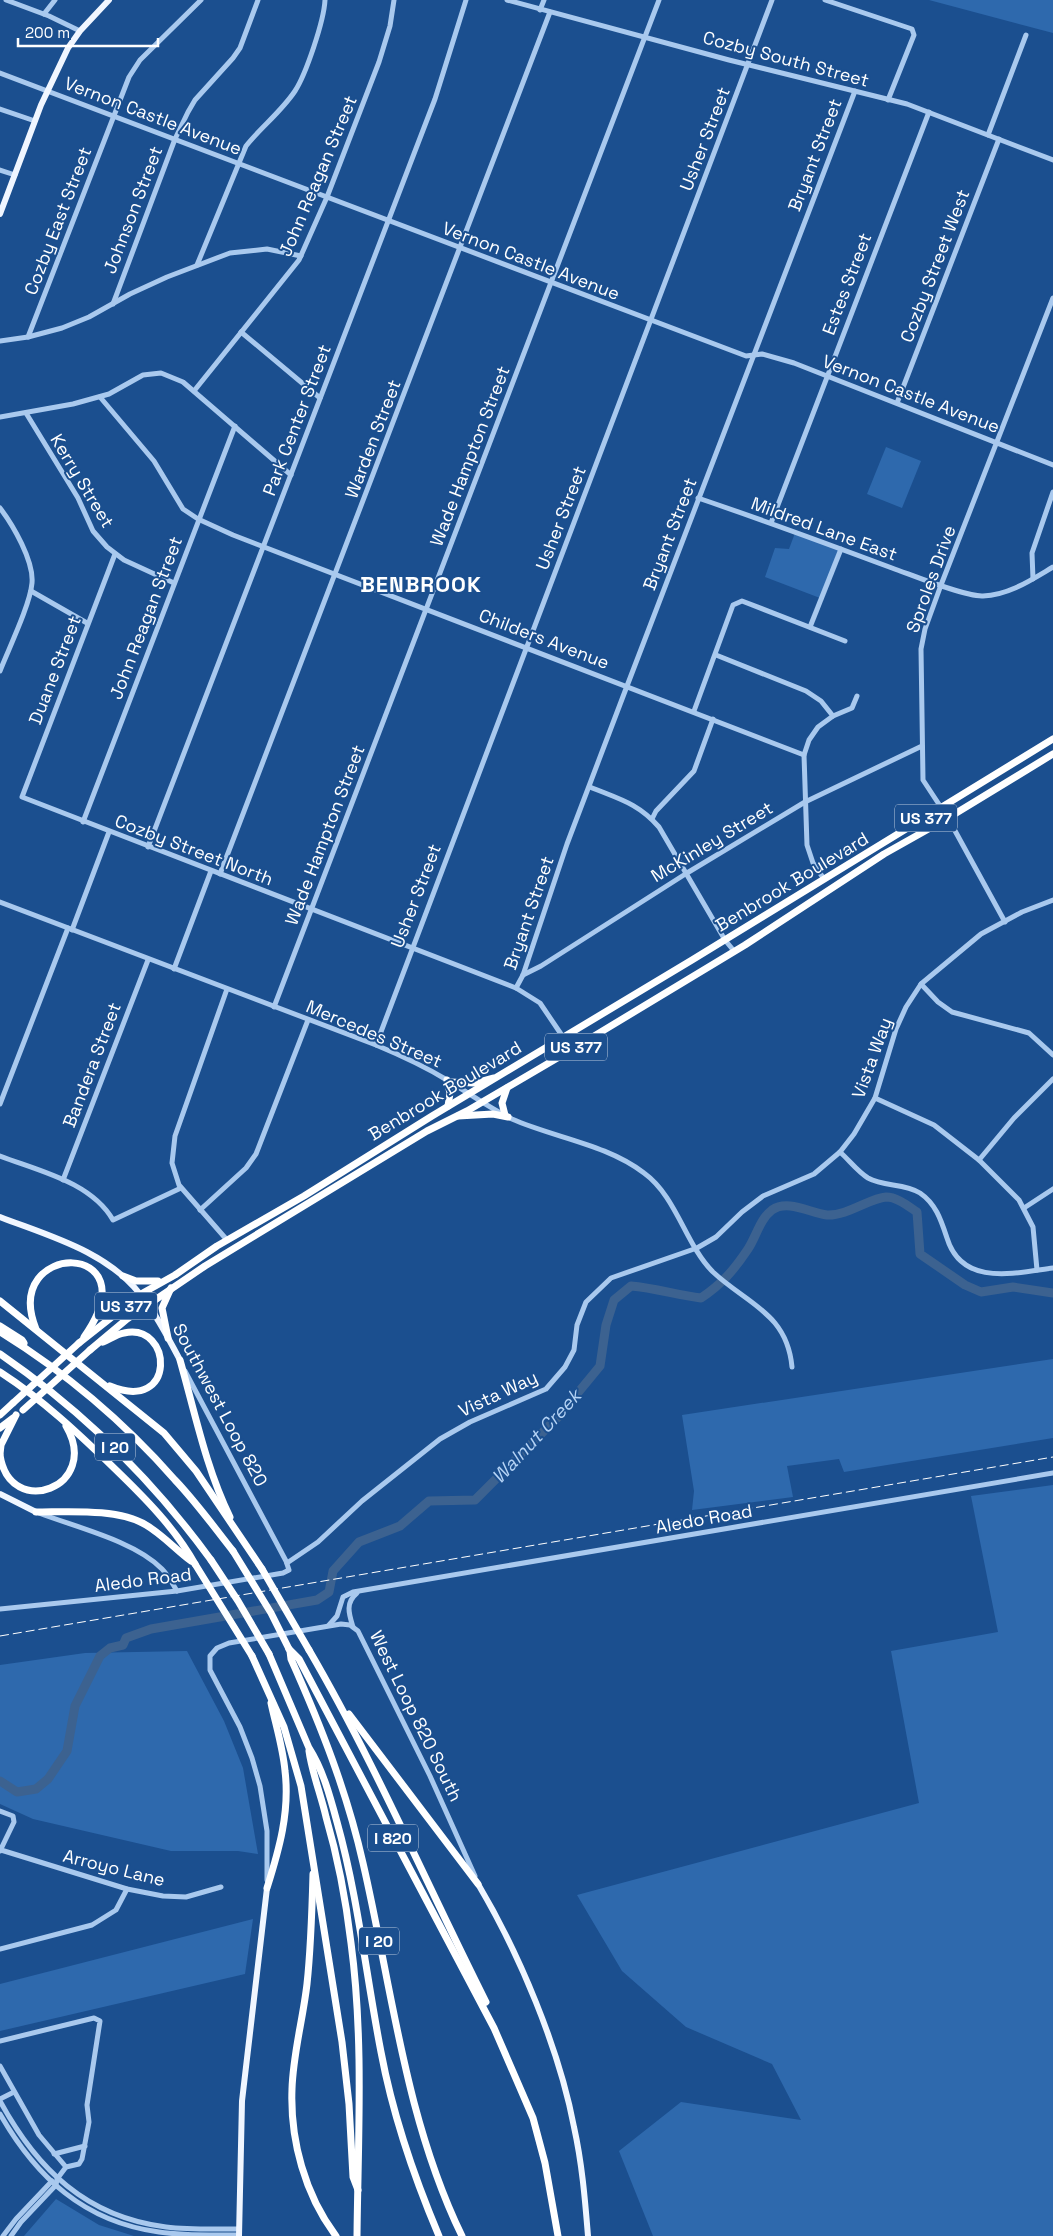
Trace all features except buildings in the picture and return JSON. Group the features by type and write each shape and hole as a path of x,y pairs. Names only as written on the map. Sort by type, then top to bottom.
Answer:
{"highway":[{"name":"Benbrook Boulevard","path":"0,1428 23,1410 92,1348 171,1287 448,1106 726,940 1053,739"},
{"name":"Benbrook Boulevard","path":"0,1415 80,1342 140,1294 175,1275 227,1240 312,1196 426,1131 507,1088 734,951 884,854 948,818 1053,754"},
{"path":"448,1106 449,1081 475,1083 500,1076"},
{"path":"455,1117 493,1114 506,1116 502,1103 507,1088"},
{"path":"30,1278 40,1267 52,1262 75,1264 87,1270 96,1283 100,1300 95,1320 80,1342"},
{"path":"124,1276 136,1281 154,1282 175,1275"},
{"path":"168,1338 162,1308 171,1287"},
{"path":"26,1289 25,1307 28,1317 39,1334"},
{"path":"0,1302 164,1434 196,1471 262,1569 336,1695 371,1762 440,1912 492,2015 494,2028"},
{"path":"0,1326 22,1340 26,1348"},
{"name":"I 20","path":"0,1332 69,1379 130,1432 180,1484 233,1551 271,1613 289,1649 291,1660 328,1746 352,1817 364,1864 413,2098 435,2170 462,2236"},
{"path":"92,1348 126,1332 138,1333 150,1339 159,1350 161,1368 157,1377 143,1390 126,1392 102,1383"},
{"name":"I 20","path":"0,1354 84,1418 160,1494 212,1560 269,1654 309,1748 320,1768 348,1865 381,2054 400,2130 418,2184 439,2236"},
{"path":"180,1360 218,1491 238,1533"},
{"path":"0,1372 62,1419 152,1506 195,1564 252,1656 269,1696 281,1718 297,1768 313,1861 341,2033 349,2104 353,2177 358,2190"},
{"path":"0,1412 10,1405"},
{"path":"16,1415 1,1445 0,1455 6,1474 20,1488 39,1491 59,1484 67,1478 72,1468 74,1451 71,1434 62,1419"},
{"path":"36,1512 106,1514 128,1517 155,1530 195,1564"},
{"name":"I 820","path":"289,1649 303,1667 494,2028 532,2118 547,2172 558,2236"},
{"path":"336,1695 478,1884"},
{"path":"267,1888 282,1835 286,1796 285,1769 269,1696"},
{"path":"309,1748 311,1765 336,1855 351,1943 359,2037 358,2236"},
{"path":"313,1861 311,1938 307,1984 295,2056 292,2107 294,2139 299,2160 327,2224 336,2236"}],"main road":[{"path":"0,214 47,91 68,48 80,31 109,0"},
{"name":"Southwest Loop 820","path":"0,1218 78,1246 124,1276 147,1304 180,1360"},
{"path":"0,1494 36,1512"},
{"name":"West Loop 820 South","path":"478,1884 493,1910 537,2008 561,2075 574,2126 582,2173 588,2236"},
{"name":"West Loop 820 South","path":"239,2233 242,2101 267,1888"}],"street":[{"path":"6,0 44,14 80,31"},
{"path":"44,14 55,0"},
{"name":"Cozby East Street","path":"28,337 120,95 136,64 201,0"},
{"name":"Johnson Street","path":"113,304 175,139 195,100 240,48 258,0"},
{"path":"197,265 237,163 246,146 258,130 284,104 300,82 325,0"},
{"name":"John Reagan Street","path":"194,391 292,272 301,256 327,197 379,62 390,26 394,0"},
{"name":"Park Center Street","path":"148,847 435,99 466,0"},
{"name":"Cozby South Street","path":"507,0 929,112 1053,160"},
{"path":"540,10 544,0"},
{"name":"Wade Hampton Street","path":"274,1007 659,0"},
{"name":"Usher Street","path":"376,1045 650,320 749,65 772,0"},
{"path":"825,0 912,29 914,35 888,100"},
{"name":"Warden Street","path":"220,874 550,12"},
{"path":"988,135 1026,35"},
{"name":"Vernon Castle Avenue","path":"0,73 746,356 753,357 762,354 827,376 1053,465"},
{"name":"Bryant Street","path":"516,988 698,498 855,91"},
{"path":"0,109 35,121"},
{"name":"Estes Street","path":"770,523 929,112"},
{"name":"Cozby Street West","path":"897,403 999,139"},
{"path":"0,170 15,175"},
{"path":"0,341 28,337 62,328 89,317 130,294 230,253 251,249 274,250 301,256"},
{"name":"Sproles Drive","path":"1005,922 948,818 923,780 921,649 925,629 941,585 1053,298"},
{"path":"241,332 320,398"},
{"path":"0,417 100,396 152,373 173,376 194,391 291,475"},
{"name":"Childers Avenue","path":"100,396 154,461 178,503 198,519 804,755"},
{"name":"Kerry Street","path":"26,413 78,498 93,531 115,554 135,567 174,583"},
{"name":"John Reagan Street","path":"83,822 235,426"},
{"path":"1033,579 1032,553 1053,492"},
{"name":"Mildred Lane East","path":"698,498 941,585 981,597 1014,589 1053,567"},
{"path":"0,508 24,550 32,578 30,591 0,671"},
{"path":"810,627 841,549"},
{"name":"Duane Street","path":"22,797 115,554"},
{"path":"30,591 87,623"},
{"path":"694,711 733,605 737,601 742,600 846,641"},
{"path":"716,655 806,691 821,701 833,716"},
{"path":"824,879 813,863 807,846 804,755 809,740 818,727 833,716 852,708 857,696"},
{"path":"652,819 656,811 694,771 713,718"},
{"name":"McKinley Street","path":"522,975 541,966 687,873 805,802 922,746"},
{"path":"590,787 637,806 652,819 734,951"},
{"name":"Cozby Street North","path":"22,797 516,988 540,1003 563,1037"},
{"path":"0,1104 109,832"},
{"path":"174,969 211,871"},
{"name":"Vista Way","path":"287,1563 318,1542 362,1501 440,1439 470,1422 546,1389 565,1367 574,1350 577,1325 586,1302 611,1278 697,1248 716,1236 742,1212 764,1196 814,1174 840,1152 854,1134 876,1098 896,1029 906,1007 921,984 980,934 1031,908 1053,900"},
{"name":"Mercedes Street","path":"0,902 148,960 376,1045 449,1081 506,1116 533,1128 601,1150 645,1174 658,1187 697,1248"},
{"name":"Bandera Street","path":"63,1180 148,960"},
{"path":"921,984 938,1002 952,1012 1024,1030 1053,1055"},
{"path":"227,989 175,1136 172,1163 181,1188 227,1240"},
{"path":"200,1210 246,1168 256,1154 308,1020"},
{"path":"979,1160 1014,1118 1053,1079"},
{"path":"876,1098 934,1125 979,1160 1019,1200 1033,1227 1037,1270"},
{"path":"840,1152 868,1178 907,1187 931,1202 939,1214 948,1242 956,1255 980,1272 997,1275 1053,1268"},
{"path":"0,1156 63,1180 94,1196 105,1206 114,1220 181,1188"},
{"path":"1024,1208 1053,1189"},
{"path":"697,1248 708,1266 764,1312 784,1335 792,1367"},
{"name":"Southwest Loop 820","path":"180,1360 289,1570"},
{"name":"Aledo Road","path":"359,1591 1053,1473"},
{"path":"36,1512 124,1545 146,1556 162,1569 177,1590"},
{"name":"Aledo Road","path":"0,1609 177,1590 283,1573 289,1570"},
{"path":"330,1625 337,1616 344,1597 359,1591"},
{"path":"353,1627 349,1605 353,1596 359,1591"},
{"name":"West Loop 820 South","path":"267,1888 268,1846 260,1786 240,1727 210,1670 210,1656 217,1648 229,1643 330,1625 346,1624 358,1632 426,1768 478,1884"},
{"path":"0,1811 14,1816 14,1822 0,1851"},
{"name":"Arroyo Lane","path":"0,1851 127,1889 163,1896 186,1897 221,1888"},
{"path":"0,1948 92,1924 116,1910 127,1889"},
{"path":"0,2041 94,2018 98,2019 101,2024 87,2105 89,2122 81,2162 66,2167 57,2179 16,2219 3,2236"},
{"path":"0,2066 33,2126 66,2167"},
{"path":"14,2092 0,2100 28,2147 57,2179 90,2203 112,2213 144,2223 239,2233"},
{"path":"0,2114 24,2153 53,2183 98,2213 139,2228 173,2234 239,2233"},
{"path":"54,2154 84,2146"},
{"path":"11,2236 53,2183"}],"shaded area":[{"path":"929,0 1053,0 1053,33"},
{"path":"886,447 921,461 902,508 867,494"},
{"path":"795,533 839,550 820,598 765,577 775,548 789,549"},
{"path":"1053,1359 1053,1438 844,1472 839,1459 787,1466 793,1497 692,1510 694,1491 682,1415"},
{"path":"1053,1485 1053,2236 653,2236 619,2151 681,2102 801,2120 772,2064 686,2027 622,1971 577,1895 919,1803 891,1651 998,1632 971,1496"},
{"path":"187,1651 224,1721 243,1768 258,1854 238,1851 171,1851 33,1819 0,1804 0,1665 85,1653"},
{"path":"253,1919 245,1974 0,2031 0,1984"},
{"path":"56,2199 99,2225 134,2236 24,2236"}],"waterway":[{"name":"Walnut Creek","path":"0,1781 17,1792 36,1789 48,1779 67,1751 75,1706 100,1656 110,1648 123,1645 126,1638 151,1629 317,1600 329,1592 333,1571 359,1542 400,1526 429,1501 475,1500 558,1417 600,1366 606,1325 614,1300 631,1286 701,1298 733,1270 748,1249 764,1218 778,1207 792,1206 820,1214 835,1215 873,1200 886,1197 894,1198 917,1212 920,1254 965,1285 981,1292 1013,1287 1053,1293"}],"railway":[{"path":"0,1636 1053,1457"}],"district":[{"name":"BENBROOK","path":"421,584"}]}
